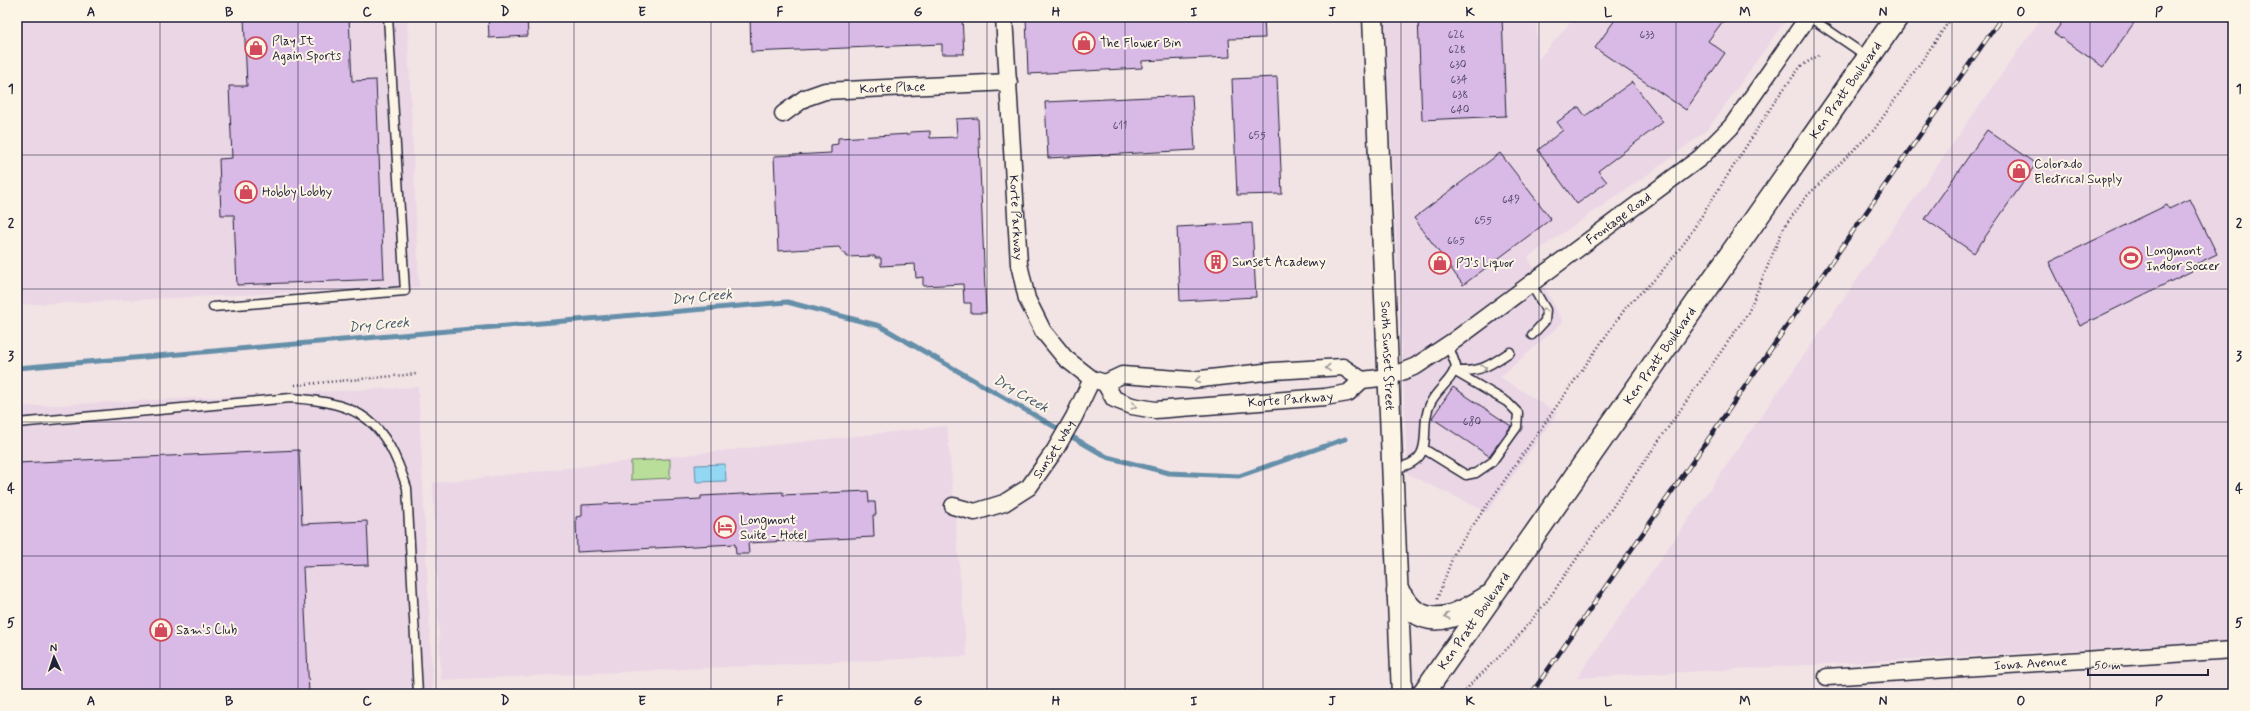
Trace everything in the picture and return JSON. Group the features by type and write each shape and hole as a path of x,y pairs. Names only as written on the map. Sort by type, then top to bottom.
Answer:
{"highway":[{"name":"Ken Pratt Boulevard","path":"1423,694 1897,17"},
{"path":"1398,592 1413,611 1427,618 1446,618 1464,611 1494,593"}],"street":[{"name":"Korte Parkway","path":"1004,17 1019,264 1027,299 1043,331 1065,358 1098,381 1114,399 1132,406 1155,410 1325,397 1348,393 1362,380"},
{"name":"South Sunset Street","path":"1373,17 1402,694"},
{"name":"Frontage Road","path":"1388,377 1416,366 1448,344 1700,158 1724,135 1808,17"},
{"name":"Korte Place","path":"783,114 805,98 825,91 1009,82"},
{"path":"1098,381 1122,375 1192,380 1273,371 1343,366 1362,380 1388,377"},
{"name":"Sunset Way","path":"953,506 975,512 1004,503 1029,487 1055,450 1074,416 1098,381"},
{"name":"Iowa Avenue","path":"1827,677 2233,650"}],"lane":[{"path":"213,308 405,291 388,17"},
{"path":"1808,17 1868,57"},
{"path":"1531,284 1546,310 1545,321 1532,335"},
{"path":"1393,469 1406,467 1417,459 1424,449 1429,407 1454,371 1455,362 1448,344"},
{"path":"1454,371 1476,371 1486,368 1510,352"},
{"path":"1424,449 1466,476 1476,473 1492,462 1517,427 1518,413 1507,402 1454,371"},
{"path":"17,422 291,398 322,400 340,404 358,412 373,423 386,438 399,463 407,488 418,694"}],"path":[{"path":"1464,694 1469,686 1512,644 1547,601 1748,313 1784,228 1807,196 1874,130 1952,17"},
{"path":"1434,606 1455,551 1570,386 1627,306 1658,276 1684,242 1777,98 1801,66 1821,54"}],"shaded area":[{"path":"17,17 407,17 419,287 17,305"},
{"path":"1385,17 1536,17 1538,60 1575,17 1788,17 1707,130 1650,173 1528,257 1563,322 1500,377 1557,413 1487,512 1408,474"},
{"path":"2042,17 2233,17 2233,641 1577,678"},
{"path":"418,387 433,694 17,694 17,407"},
{"path":"947,426 967,656 441,680 433,483"}],"green space":[{"path":"670,459 670,478 631,480 631,461"}],"water":[{"path":"725,464 726,481 696,482 695,465"}],"building":[{"path":"244,17 349,17 352,81 376,80 384,279 237,285 234,215 221,215 219,159 232,158 229,86 247,86"},
{"path":"488,17 527,17 528,36 489,38"},
{"path":"750,17 962,17 964,54 942,54 942,44 751,52"},
{"path":"1026,17 1140,17 1140,19 1264,17 1265,38 1229,39 1230,57 1142,61 1142,68 1028,74"},
{"path":"1418,17 1502,17 1506,116 1422,120"},
{"path":"1617,17 1726,17 1708,41 1725,53 1686,110 1595,48"},
{"path":"2066,17 2138,17 2103,67 2054,33"},
{"path":"1277,77 1282,194 1237,195 1232,79"},
{"path":"1632,82 1663,122 1598,171 1607,182 1577,204 1538,150 1563,130 1557,122 1579,107 1585,116"},
{"path":"1192,95 1195,150 1048,158 1045,102"},
{"path":"978,118 986,313 971,313 971,303 964,303 963,284 923,286 923,277 916,278 915,264 881,266 881,258 875,258 875,256 846,257 846,253 843,253 839,247 778,251 774,156 831,153 831,145 838,144 838,138 910,134 910,132 930,131 930,138 957,137 956,119"},
{"path":"1987,130 2036,164 1974,253 1925,219"},
{"path":"1500,153 1551,219 1463,285 1414,218"},
{"path":"2190,199 2217,254 2196,264 2198,268 2080,326 2049,262 2167,205 2169,209"},
{"name":"Sunset Academy","path":"1252,223 1256,297 1180,301 1177,227"},
{"path":"1453,387 1511,426 1489,456 1432,418"},
{"name":"Sam's Club","path":"299,450 302,524 367,521 369,565 303,567 309,694 17,694 17,510 19,510 17,463"},
{"name":"Longmont Suite - Hotel","path":"868,491 869,502 875,502 876,515 873,515 874,537 748,543 749,554 736,554 735,544 577,552 576,517 582,516 582,505 701,499 701,496 783,492 783,495"}],"waterway":[{"name":"Dry Creek","path":"17,368 787,302 880,326 1107,457 1169,473 1239,476 1345,439"}],"railway":[{"path":"1531,694 2002,17"}],"place":[{"name":"The Flower Bin","path":"1084,43"},
{"name":"Play It Again Sports","path":"256,48"},
{"name":"Colorado Electrical Supply","path":"2019,171"},
{"name":"Hobby Lobby","path":"246,192"},
{"name":"Longmont Indoor Soccer","path":"2131,258"},
{"name":"Sunset Academy","path":"1216,262"},
{"name":"PJ's Liquor","path":"1440,263"},
{"name":"Longmont Suite - Hotel","path":"725,527"},
{"name":"Sam's Club","path":"161,630"}]}
